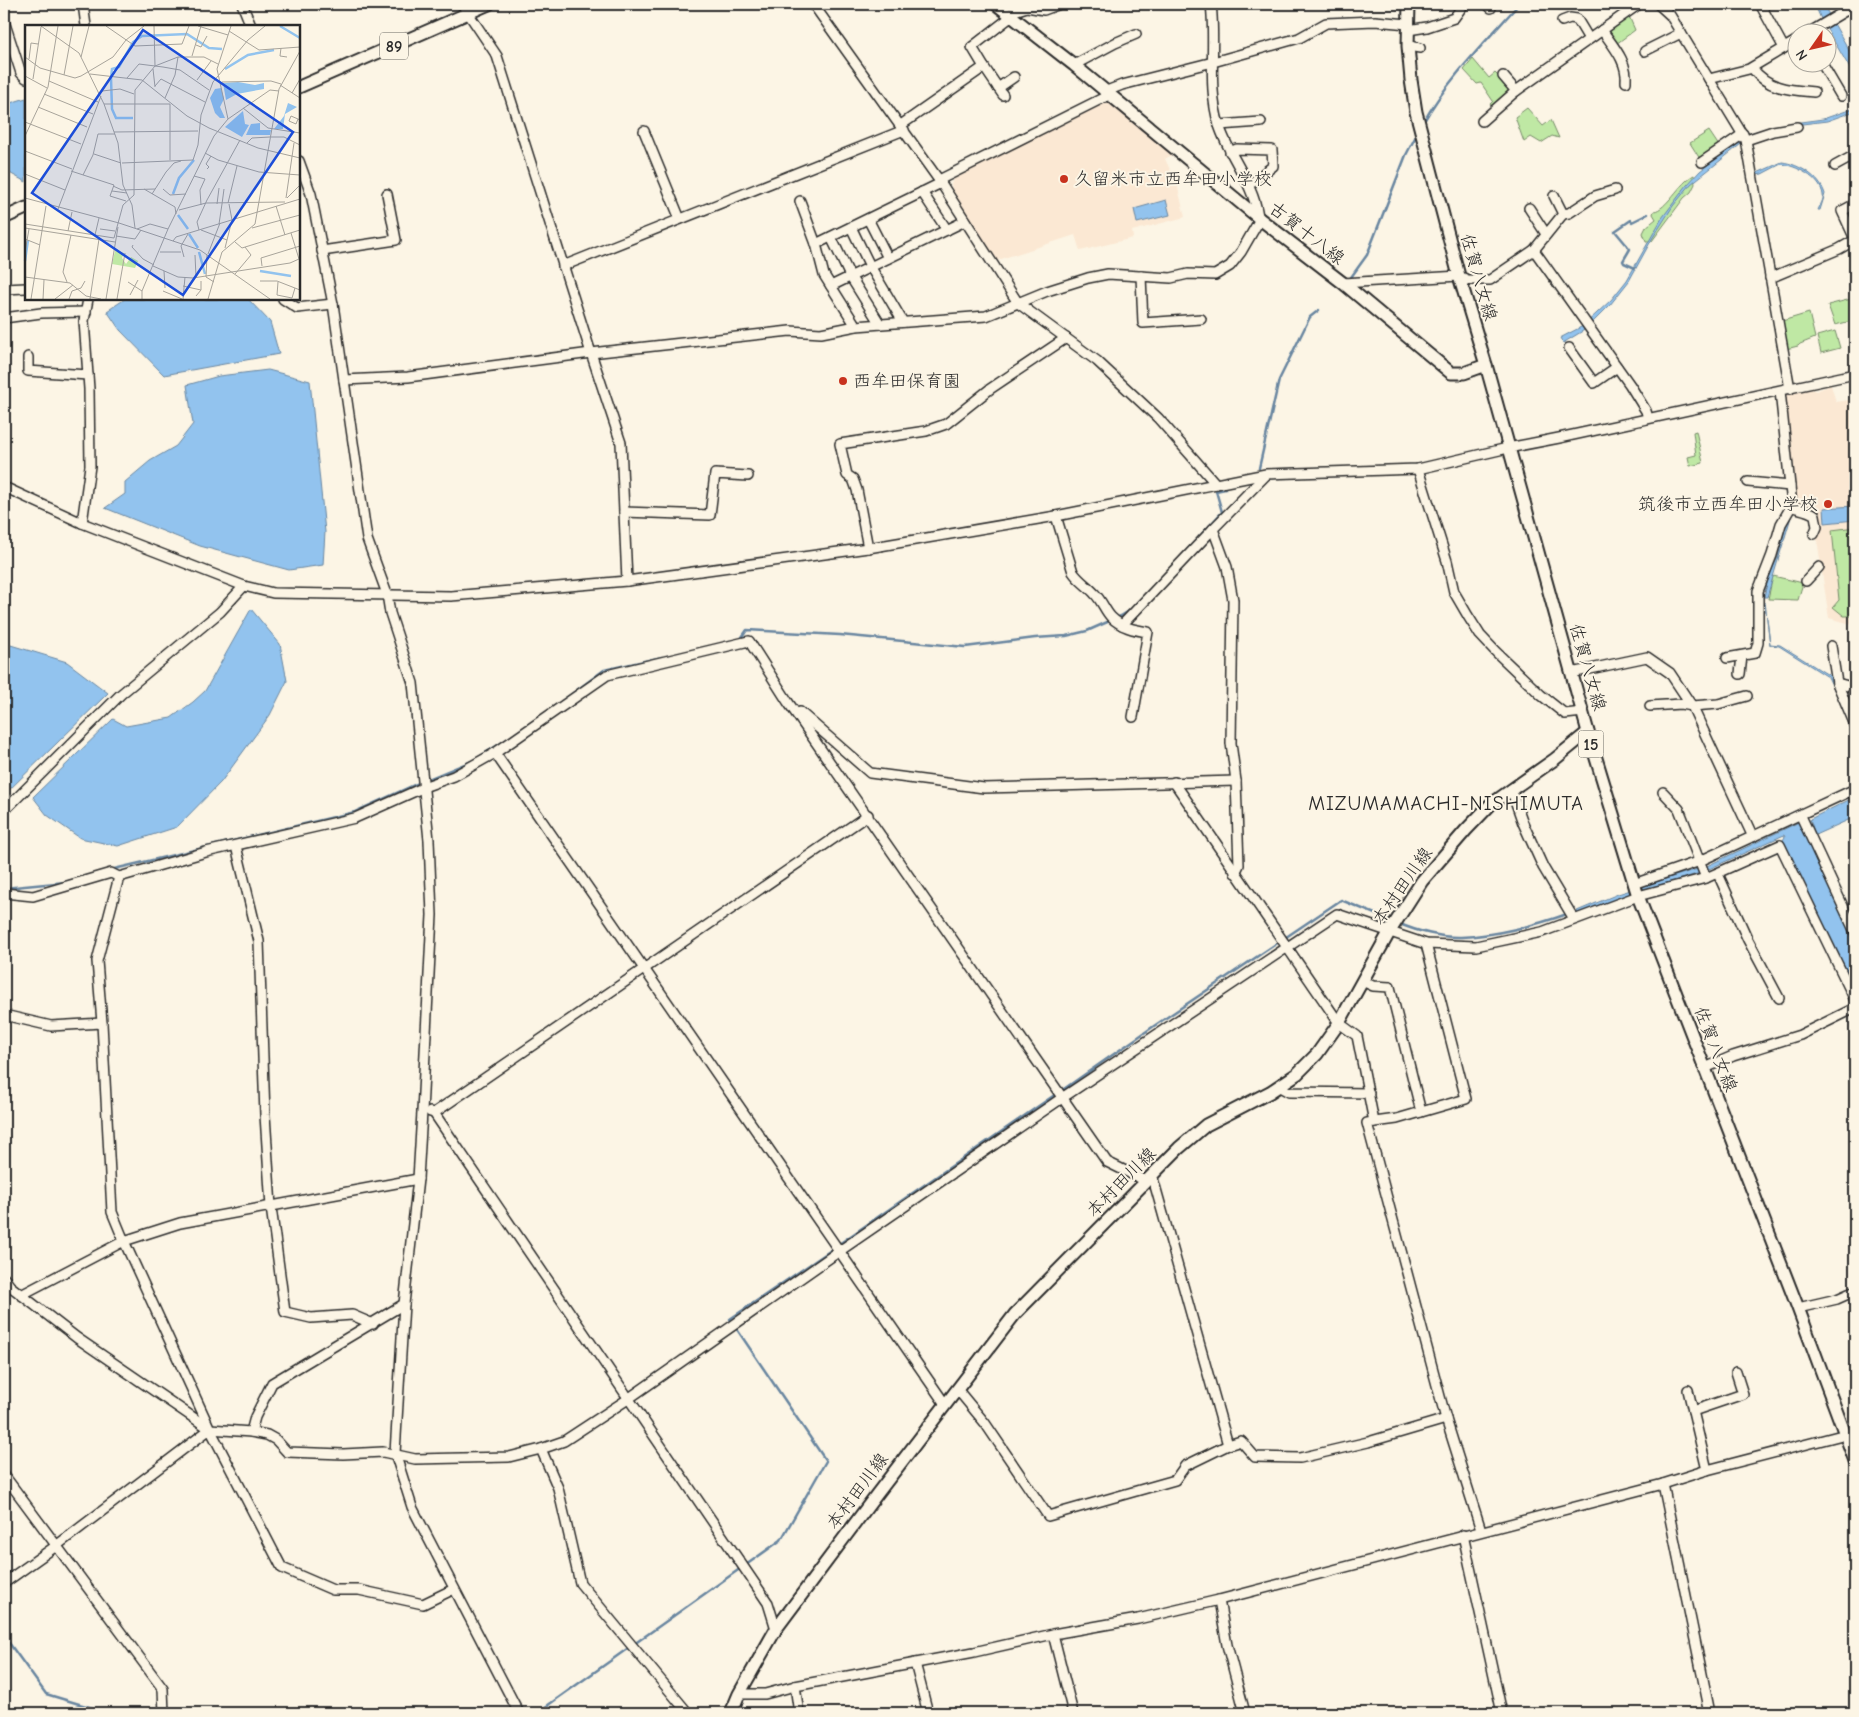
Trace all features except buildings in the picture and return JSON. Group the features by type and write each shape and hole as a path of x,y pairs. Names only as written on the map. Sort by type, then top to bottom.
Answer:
{"main road":[{"name":"89","path":"300,87 465,8 489,4"},
{"name":"古賀十八線","path":"996,4 1074,65 1259,218 1343,283 1451,373 1464,373 1486,365"},
{"name":"佐賀八女線","path":"1410,4 1408,46 1416,112 1571,673 1634,884 1855,1461"},
{"path":"4,218 25,208"},
{"name":"本村田川線","path":"731,1713 739,1694 776,1629 1015,1314 1179,1148 1206,1126 1297,1074 1317,1054 1422,881 1466,830 1490,806 1555,759 1588,732"}],"street":[{"path":"83,4 86,25"},
{"path":"242,4 251,25"},
{"path":"814,4 940,181 1018,303 1098,361 1158,418 1216,484"},
{"path":"1014,77 1000,92 972,47 1010,15 1026,8 1044,10 1060,4"},
{"path":"344,380 408,377 591,353 790,331 822,333 856,326 986,316 1048,291 1088,278 1108,274 1171,278 1188,274 1215,275 1230,266 1241,252 1259,218 1256,203 1249,186 1230,152 1219,125 1213,101 1211,4"},
{"path":"816,244 922,192 1122,85 1299,38 1326,23 1375,21 1408,27 1427,27 1454,18 1464,4"},
{"path":"1482,121 1516,90 1639,4"},
{"path":"1658,4 1670,15 1744,137 1790,389"},
{"path":"1709,79 1752,68 1784,48 1760,4"},
{"path":"1827,22 1855,5"},
{"path":"465,8 497,56 621,443 627,581"},
{"path":"1562,22 1570,18 1577,19 1589,39"},
{"path":"4,21 25,75"},
{"path":"1602,30 1623,62 1627,72 1626,82"},
{"path":"1645,51 1681,33"},
{"path":"1074,65 1136,34"},
{"path":"1408,46 1420,48"},
{"path":"563,266 902,128 984,66"},
{"path":"1752,68 1759,78 1767,83 1789,90 1814,92"},
{"path":"1827,72 1841,96"},
{"path":"1503,76 1516,90"},
{"path":"1219,125 1261,122"},
{"path":"1702,162 1744,137 1797,127"},
{"path":"644,131 680,219"},
{"path":"1230,152 1237,150 1272,150 1273,166 1249,186"},
{"path":"1834,166 1855,155"},
{"path":"300,163 310,194 333,304 367,538 387,594 390,613 413,683 429,840 432,915 422,1112 418,1180 404,1304 395,1453 412,1507 519,1713"},
{"path":"1343,283 1460,276 1468,280 1490,280 1534,250 1563,214 1569,213 1600,194 1615,190"},
{"path":"922,192 946,230"},
{"path":"322,251 396,240 387,194"},
{"path":"1554,196 1563,214"},
{"path":"800,201 816,244 824,275 856,326"},
{"path":"1770,278 1839,250 1855,240 1842,211 1855,204"},
{"path":"1529,208 1546,234"},
{"path":"868,219 888,258"},
{"path":"831,286 965,221"},
{"path":"851,227 870,266 903,322"},
{"path":"831,237 850,276 880,324"},
{"path":"1534,250 1618,367 1646,411 1648,418"},
{"path":"1141,276 1142,323 1201,319"},
{"path":"4,289 25,288"},
{"path":"82,523 90,466 88,376 84,321 88,300"},
{"path":"285,300 297,308 333,304"},
{"path":"4,318 41,313 86,312"},
{"path":"868,548 857,490 853,479 847,474 840,444 926,431 946,424 1003,380 1066,338"},
{"path":"1569,348 1594,383 1618,367"},
{"path":"28,357 28,372 88,376"},
{"path":"4,487 82,523 244,586 272,593 451,596 627,581 868,548 1056,516 1266,474 1418,469 1648,418 1780,392 1855,374"},
{"path":"1727,658 1755,653 1758,643 1758,591 1772,555 1781,524 1792,505 1780,392"},
{"path":"1418,469 1447,561 1454,592 1480,635 1541,695 1565,714 1583,712"},
{"path":"624,512 710,515 715,474 748,476"},
{"path":"1122,624 1266,474"},
{"path":"1748,482 1790,486"},
{"path":"1790,506 1802,511 1812,512 1815,515 1817,528 1814,534"},
{"path":"1056,516 1073,572 1077,578 1103,602 1111,617 1128,628 1148,632 1133,717"},
{"path":"1213,529 1227,567 1232,600 1231,744 1236,781 1239,865 1235,873"},
{"path":"1806,581 1819,567"},
{"path":"4,811 121,694 220,612 244,586"},
{"path":"4,893 33,896 111,873 119,877 236,846 355,818 454,776 495,753 607,675 749,641 788,702 1107,1162 1149,1178 1228,1445"},
{"path":"1831,646 1837,683 1855,725"},
{"path":"1571,673 1647,656 1670,673 1692,706 1753,837"},
{"path":"1740,674 1742,656"},
{"path":"1837,683 1855,688"},
{"path":"1650,706 1718,704 1747,696"},
{"path":"788,702 870,773 984,788 1236,781"},
{"path":"495,753 838,1252 945,1404"},
{"path":"1174,782 1338,1022 1357,1036 1374,1122"},
{"path":"1511,789 1523,823 1543,867 1574,919"},
{"path":"1634,884 1700,861 1801,816 1855,789"},
{"path":"1663,792 1679,809 1706,878"},
{"path":"422,1112 434,1112 868,815"},
{"path":"1801,816 1855,932"},
{"path":"4,1278 10,1286 77,1338 210,1429 251,1432 267,1436 276,1440 287,1452 343,1454 383,1452 395,1453 415,1459 509,1457 541,1449 564,1440 628,1399 1062,1098 1337,914 1426,944 1476,946 1542,932 1638,896 1706,878 1780,845 1855,1000"},
{"path":"236,846 259,941 265,1115 271,1207 285,1312 311,1318 352,1315 373,1324"},
{"path":"1718,874 1748,940 1779,998"},
{"path":"119,877 97,961 112,1212 210,1429 282,1568 334,1590 359,1590 422,1604 454,1589"},
{"path":"1426,944 1466,1099 1397,1119 1367,1123 1446,1419 1481,1530"},
{"path":"1362,981 1372,986 1390,987 1421,1112"},
{"path":"1705,1068 1733,1056 1800,1035 1855,1008"},
{"path":"4,1015 51,1026 102,1023"},
{"path":"1278,1086 1289,1092 1369,1093"},
{"path":"434,1112 768,1603 776,1629"},
{"path":"21,1295 124,1241 180,1223 418,1180"},
{"path":"1798,1308 1837,1300 1855,1291"},
{"path":"251,1432 255,1417 272,1383 404,1304"},
{"path":"1693,1410 1743,1394 1736,1372"},
{"path":"957,1389 985,1423 1048,1516 1175,1480 1185,1466 1228,1445 1241,1441 1256,1457 1300,1458 1368,1442 1446,1419"},
{"path":"1688,1390 1707,1470"},
{"path":"4,1583 56,1546 210,1429"},
{"path":"739,1694 765,1694 795,1686 974,1652 1053,1634 1138,1619 1219,1600 1846,1434"},
{"path":"541,1449 558,1488 580,1583 688,1713"},
{"path":"4,1475 163,1689 164,1713"},
{"path":"1663,1484 1710,1713"},
{"path":"1463,1535 1502,1713"},
{"path":"1219,1600 1227,1645 1245,1713"},
{"path":"1053,1634 1073,1713"},
{"path":"915,1663 928,1713"},
{"path":"795,1686 799,1713"}],"shaded area":[{"name":"久留米市立西牟田小学校","path":"1109,100 1175,153 1165,159 1177,184 1185,217 1132,231 1133,238 1080,251 1075,235 995,261 953,195 951,184 954,178"},
{"name":"筑後市立西牟田小学校","path":"1831,385 1836,402 1849,400 1855,418 1855,625 1829,618 1816,533 1820,524 1819,512 1816,508 1802,506 1796,494 1784,394 1811,389 1816,391"}],"green space":[{"path":"1628,14 1635,30 1616,44 1607,32"},
{"path":"1473,59 1489,78 1495,73 1512,90 1492,107 1490,104 1493,101 1481,83 1477,84 1464,70"},
{"path":"1527,108 1543,126 1551,120 1559,138 1552,136 1541,143 1531,137 1524,142 1515,117"},
{"path":"1709,131 1719,146 1700,159 1690,143"},
{"path":"1694,175 1695,184 1691,192 1684,198 1652,241 1646,241 1643,233 1646,227 1656,219 1653,214 1654,211 1663,206"},
{"path":"1855,298 1855,320 1835,325 1828,305"},
{"path":"1809,313 1815,338 1786,349 1782,321"},
{"path":"1835,331 1840,348 1821,353 1817,336"},
{"path":"1696,431 1703,463 1690,466 1688,457 1696,455 1693,432"},
{"path":"1855,527 1855,616 1844,616 1833,607 1839,600 1832,530"},
{"path":"1773,576 1803,583 1798,600 1768,599"}],"water":[{"path":"1780,4 1823,4 1833,22 1823,22 1815,5 1809,7"},
{"path":"1836,27 1855,61 1855,77 1836,45"},
{"path":"25,98 25,181 4,170 4,105"},
{"path":"1855,108 1855,111 1827,121 1786,126 1751,135 1750,133 1778,125 1823,119"},
{"path":"1739,141 1741,144 1691,184 1673,206 1629,281 1610,305 1586,329 1563,343 1560,338 1583,326 1611,300 1627,280 1662,218 1687,185 1700,171"},
{"path":"1782,162 1795,165 1808,172 1819,182 1825,194 1820,210 1818,210 1823,197 1818,183 1800,170 1781,164 1757,175 1757,173"},
{"path":"1166,200 1170,215 1137,223 1134,209"},
{"path":"124,300 249,300 270,322 279,354 164,375 120,330 107,311"},
{"path":"268,370 310,381 325,532 323,565 289,570 200,546 105,508 125,494 125,482 150,461 176,446 193,424 187,385 219,376"},
{"path":"1855,506 1855,520 1825,523 1824,508"},
{"path":"1791,517 1767,597 1764,597 1769,575 1778,557 1786,524"},
{"path":"1765,602 1770,644 1780,645 1830,676 1855,733 1828,677 1779,646 1770,645"},
{"path":"251,609 280,644 287,681 270,715 221,782 177,827 118,846 80,838 47,815 33,797 113,719 126,726 171,718 205,691"},
{"path":"4,643 67,662 108,693 4,795"},
{"path":"1855,797 1855,817 1815,835 1810,819"},
{"path":"1799,822 1855,943 1855,993 1783,840 1784,835 1700,873 1577,914 1577,911 1618,894 1707,866"}],"waterway":[{"path":"1423,123 1432,107 1455,76 1519,4"},
{"path":"1349,280 1367,255 1406,155 1418,132"},
{"path":"1635,268 1624,263 1623,261 1630,249 1615,231 1631,220 1632,222 1648,214"},
{"path":"1259,468 1279,380 1310,317 1319,310"},
{"path":"1163,576 1222,512 1216,491 1225,489"},
{"path":"740,640 747,630 840,635 965,647 1066,636 1087,631 1132,609"},
{"path":"558,704 604,670 662,657"},
{"path":"479,757 512,736"},
{"path":"426,780 472,761"},
{"path":"110,870 355,812 421,782"},
{"path":"4,888 66,882"},
{"path":"1061,1091 1341,900 1392,921"},
{"path":"1400,924 1430,934 1461,937 1487,935 1515,929 1567,914"},
{"path":"839,1244 1056,1094"},
{"path":"746,1565 781,1540 826,1461 730,1319 834,1248"},
{"path":"534,1713 544,1708 741,1568"},
{"path":"4,1636 46,1694 109,1713"},
{"path":"367,1713 415,1709 421,1713"}],"place":[{"name":"久留米市立西牟田小学校","path":"1064,179"},
{"name":"西牟田保育園","path":"843,381"},
{"name":"筑後市立西牟田小学校","path":"1828,504"}],"district":[{"name":"MIZUMAMACHI-NISHIMUTA","path":"1446,803"}]}
